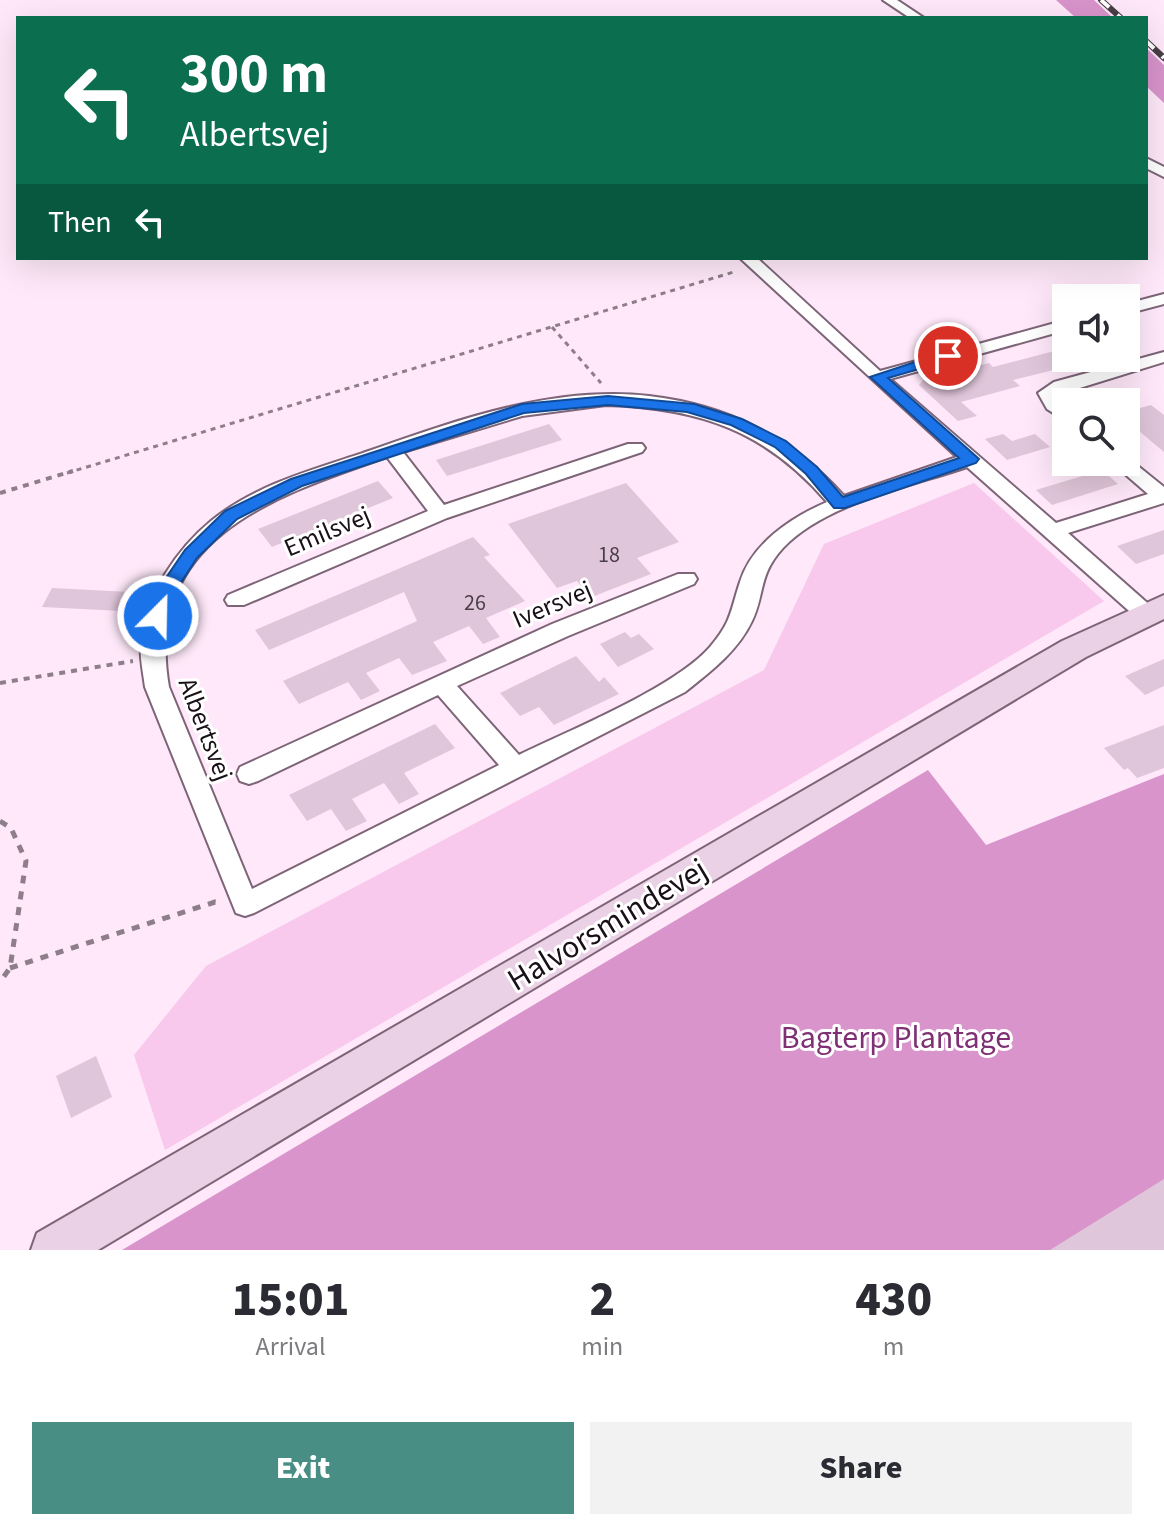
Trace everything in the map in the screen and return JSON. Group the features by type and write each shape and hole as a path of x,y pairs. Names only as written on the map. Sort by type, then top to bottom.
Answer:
{"street":[{"path":"889,0 915,16"},
{"path":"752,262 877,377 1053,531 1154,610"},
{"path":"1140,305 1164,299"},
{"path":"877,377 1052,329"},
{"path":"1056,388 1164,357"},
{"name":"Albertsvej","path":"245,905 157,687 152,658 152,637 164,594 191,554 231,515 297,483 391,449 522,408 608,400 688,408 736,422 780,444 812,470 840,504"},
{"name":"Emilsvej","path":"236,600 440,513 635,448"},
{"path":"391,449 440,513"},
{"path":"245,905 677,686 716,655 742,619 751,579 775,544 804,520 840,504 971,459"},
{"path":"1138,476 1163,496"},
{"path":"1053,531 1163,496"},
{"name":"Iversvej","path":"249,774 560,630 686,579"},
{"name":"Halvorsmindevej","path":"54,1250 1074,649 1154,610"},
{"path":"441,684 515,767"}],"path":[{"path":"0,493 552,327 752,262"},
{"path":"552,327 602,385 608,400"},
{"path":"0,683 152,658"},
{"path":"0,821 11,828 26,861 10,968 0,982"},
{"path":"10,968 215,902 245,905"}],"shaded area":[{"path":"974,483 1104,601 165,1150 134,1055 206,966 764,670 824,544"}],"green space":[{"path":"1056,0 1094,0 1111,16 1074,16"},
{"path":"1148,50 1164,65 1164,103 1148,88"},
{"name":"Bagterp Plantage","path":"928,770 986,845 1164,774 1164,1250 122,1250"}],"building":[{"path":"1052,352 1052,370 1013,380 1020,386 961,402 977,416 958,421 919,385 929,373 944,386 961,382 951,373 989,363 993,367"},
{"path":"1151,405 1164,415 1164,452 1140,432 1140,408"},
{"path":"549,424 562,440 447,476 436,460"},
{"path":"1003,434 1012,441 1035,434 1050,447 1007,460 985,439"},
{"path":"1082,476 1109,476 1118,484 1052,505 1036,490"},
{"path":"378,481 393,498 272,547 258,529"},
{"path":"626,483 679,542 637,558 651,574 590,598 577,581 557,588 508,524"},
{"path":"1164,530 1164,554 1136,564 1117,546"},
{"path":"473,537 490,555 484,557 525,601 486,618 500,637 483,644 469,626 433,642 447,661 412,675 399,658 366,673 380,691 361,700 348,682 299,704 283,681 417,621 404,592 269,650 255,630"},
{"path":"52,588 130,592 122,611 42,607"},
{"path":"625,632 631,638 639,634 654,649 618,667 600,644"},
{"path":"576,656 599,682 604,677 619,694 554,725 539,707 520,716 500,693"},
{"path":"1164,659 1164,686 1145,695 1125,676"},
{"path":"435,724 455,748 404,773 419,794 399,804 384,783 352,799 367,821 346,831 331,809 307,821 289,795"},
{"path":"1164,725 1164,768 1137,778 1128,768 1124,770 1104,748"},
{"path":"96,1056 112,1097 71,1118 56,1076"},
{"path":"1164,1179 1164,1250 1050,1250"}],"railway":[{"path":"1101,0 1119,16"},
{"path":"1148,43 1164,58"}],"route":[{"path":"158,616 164,594 191,554 231,515 297,483 391,449 522,408 570,401 608,400 688,408 736,422 780,444 812,470 840,504 971,459 877,377 948,356"}]}
